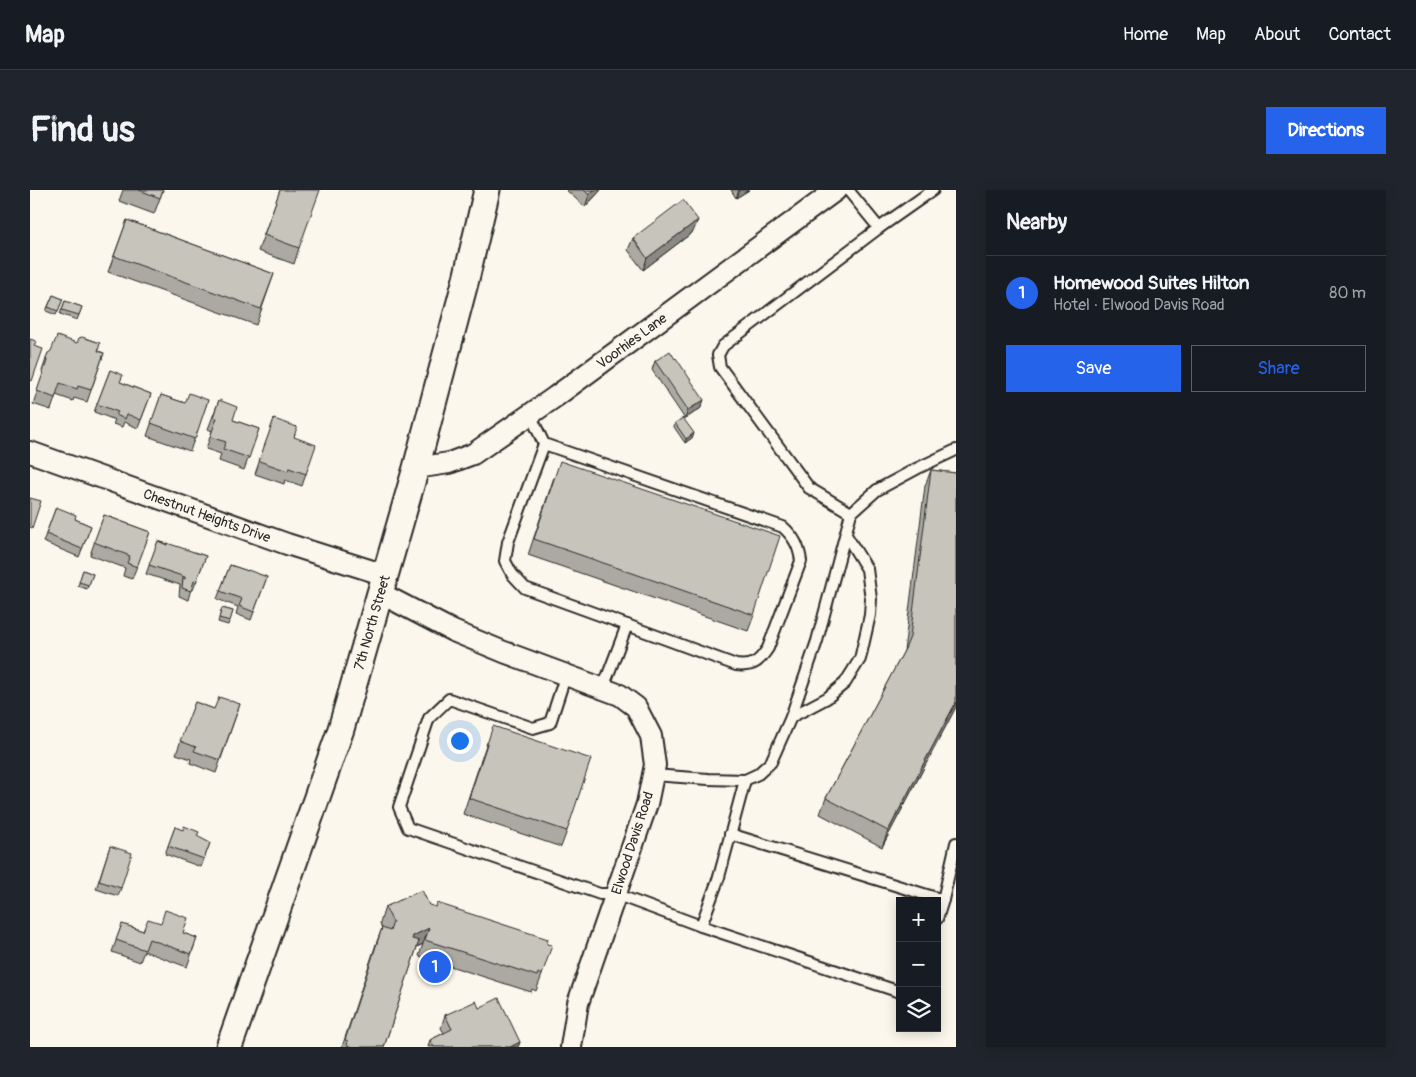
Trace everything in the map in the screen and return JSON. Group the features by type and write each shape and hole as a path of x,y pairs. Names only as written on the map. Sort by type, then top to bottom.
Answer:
{"street":[{"name":"7th North Street","path":"229,1047 341,729 416,468 466,279 487,190"},
{"name":"Voorhies Lane","path":"416,468 449,463 473,454 836,190"},
{"name":"Chestnut Heights Drive","path":"30,452 287,544 383,584"},
{"name":"Elwood Davis Road","path":"383,584 453,631 620,695 636,707 651,736 655,766 646,804 578,1004 571,1047"}],"lane":[{"path":"848,190 879,228"},
{"path":"851,513 809,488 720,367 718,356 723,346 879,228 933,190"},
{"path":"530,414 544,444 508,542 505,561 512,574 525,588 736,665 748,666 761,659 768,648 801,561 794,537 783,527 544,444"},
{"path":"653,775 744,780 758,774 771,762 791,717 817,640 851,513 877,490 956,450"},
{"path":"791,717 827,698 846,683 860,659 870,615 871,599 867,569 846,535"},
{"path":"603,688 627,624"},
{"path":"566,674 550,723 533,728 449,699 428,718 399,807 408,828 600,894 615,894 701,926 896,991"},
{"path":"701,926 719,878 744,780"},
{"path":"730,834 943,900"},
{"path":"941,906 956,843"}],"building":[{"path":"139,190 163,190 160,198"},
{"path":"280,190 320,190 299,248 264,235"},
{"path":"584,190 594,190 589,195"},
{"path":"683,200 698,220 647,258 633,238"},
{"path":"127,220 274,274 261,309 114,256"},
{"path":"53,295 63,299 58,311 48,307"},
{"path":"65,301 82,307 79,315 62,310"},
{"path":"57,336 77,343 79,338 82,337 100,343 98,351 104,353 91,390 78,386 77,389 60,383 55,398 37,391 47,361 46,358"},
{"path":"30,339 36,341 34,346 43,349 32,381 30,380"},
{"path":"670,351 704,400 688,410 655,361"},
{"path":"110,370 123,375 120,382 151,394 141,420 127,414 125,419 116,415 118,412 97,404"},
{"path":"189,393 208,400 195,439 151,423 161,395 185,403"},
{"path":"219,400 237,407 233,420 259,429 249,458 223,449 226,442 210,437 217,418 213,417"},
{"path":"683,418 694,433 686,439 675,423"},
{"path":"274,419 297,427 294,437 316,445 306,474 289,468 288,471 259,461"},
{"path":"560,461 780,536 754,615 534,539"},
{"path":"931,470 956,473 956,702 888,831 826,798 910,637"},
{"path":"30,498 41,501 32,528 30,527"},
{"path":"56,507 76,515 75,519 91,526 82,549 46,534"},
{"path":"104,515 150,532 137,567 127,563 130,556 94,542"},
{"path":"158,541 206,556 191,591 182,588 183,578 185,579 185,577 149,565"},
{"path":"230,565 267,577 254,612 239,606 242,599 220,591"},
{"path":"83,570 93,574 89,585 79,582"},
{"path":"222,608 233,611 230,621 219,618"},
{"path":"219,697 240,704 220,760 194,751 196,747 180,741 195,702 214,709"},
{"path":"493,726 591,759 567,831 469,798"},
{"path":"184,826 199,832 197,836 210,843 204,859 168,846 175,827 183,830"},
{"path":"110,846 132,853 121,888 99,881"},
{"path":"422,890 429,905 436,907 437,903 548,939 547,944 552,945 542,975 538,973 537,976 425,940 429,928 413,936 412,939 419,941 384,1047 352,1047 347,1045 348,1041 345,1040 382,928 390,931 393,922 385,907"},
{"path":"165,910 188,918 183,933 197,938 191,954 149,939 145,950 116,940 122,924 143,931 148,919 161,923"},
{"path":"499,998 520,1042 510,1047 434,1047 430,1040 452,1029 445,1015 476,1001 479,1008"}],"place":[{"name":"Homewood Suites Hilton","path":"435,967"}]}
